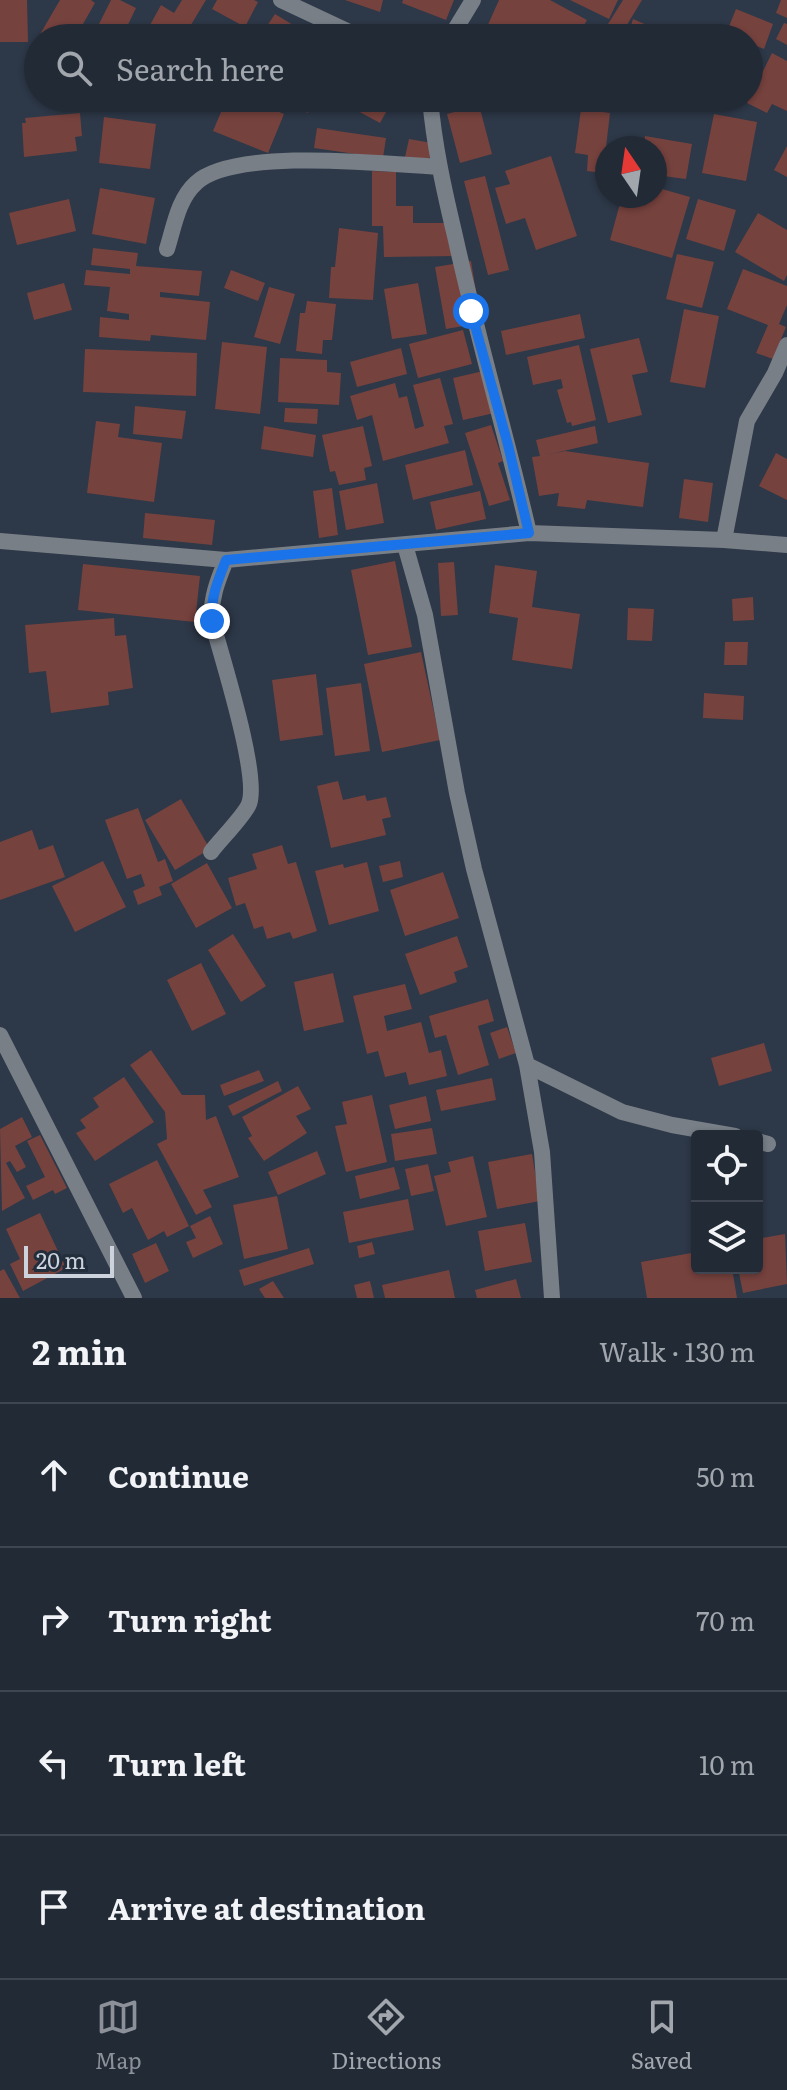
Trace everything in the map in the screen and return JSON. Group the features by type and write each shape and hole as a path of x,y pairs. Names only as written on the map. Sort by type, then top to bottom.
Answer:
{"street":[{"path":"281,0 332,24"},
{"path":"458,24 473,0"},
{"path":"432,112 439,167 471,311 529,533"},
{"path":"167,249 180,205 197,182 212,173 254,164 304,159 439,167"},
{"path":"724,540 747,421 775,373 787,345"},
{"path":"0,541 226,560 529,533 787,545"},
{"path":"405,545 425,615 467,839 527,1065 542,1152 552,1298"},
{"path":"211,852 249,804 251,779 242,730 212,621 214,593 226,560"},
{"path":"0,1035 134,1298"},
{"path":"527,1065 622,1112 701,1130"}],"building":[{"path":"0,0 27,0 24,42 0,42"},
{"path":"60,0 91,0 95,3 83,24 46,24"},
{"path":"111,0 120,0 136,8 128,24 99,24"},
{"path":"182,0 206,0 191,24 151,24 161,5 174,13"},
{"path":"217,0 258,2 247,24 240,24 212,9"},
{"path":"345,0 383,0 380,12"},
{"path":"403,0 454,0 446,20 402,3"},
{"path":"499,0 550,0 587,20 585,24 488,24"},
{"path":"570,0 618,0 609,19"},
{"path":"623,0 642,0 627,24 608,24"},
{"path":"781,0 787,0 787,18 776,13"},
{"path":"736,9 773,24 764,49 763,24 730,24"},
{"path":"275,14 291,24 268,24"},
{"path":"784,23 787,24 787,45 776,39"},
{"path":"772,53 787,61 787,111 772,104 767,113 763,111 763,71"},
{"path":"221,112 284,114 268,153 213,131"},
{"path":"360,112 386,112 380,123"},
{"path":"481,112 492,154 460,163 447,114"},
{"path":"581,112 610,113 607,136 595,136 595,172 587,171 588,155 575,153"},
{"path":"80,113 82,136 75,137 77,151 24,157 22,123 26,123 25,118"},
{"path":"714,114 757,122 746,181 702,173"},
{"path":"104,117 156,124 150,169 99,163"},
{"path":"317,128 386,138 383,158 314,148"},
{"path":"409,139 432,143 429,161 405,157"},
{"path":"667,140 692,144 686,179 667,177"},
{"path":"787,146 787,177 774,170"},
{"path":"551,156 577,236 536,250 525,218 506,224 495,188 510,184 505,171"},
{"path":"372,171 396,172 396,206 413,206 413,223 457,223 457,256 384,257 383,226 372,226"},
{"path":"485,176 509,270 488,275 464,181"},
{"path":"100,188 155,198 146,244 92,234"},
{"path":"667,190 690,197 672,258 610,240 619,208 667,208"},
{"path":"69,199 76,231 17,245 9,213"},
{"path":"698,199 736,210 724,251 686,239"},
{"path":"758,213 787,230 787,275 784,281 735,252"},
{"path":"339,228 378,233 373,300 329,298 331,267 335,267"},
{"path":"93,248 138,253 136,266 202,271 199,296 160,292 160,297 210,302 206,340 151,335 150,341 99,337 100,317 129,320 129,314 107,311 110,287 84,285 86,270 130,274 130,269 91,265"},
{"path":"677,254 714,262 702,308 666,299"},
{"path":"471,261 481,323 446,329 435,267"},
{"path":"743,269 787,286 787,305 779,324 786,327 773,359 756,353 768,325 727,309"},
{"path":"231,270 265,283 258,301 224,288"},
{"path":"64,283 72,310 34,320 27,293"},
{"path":"418,283 427,334 392,339 384,289"},
{"path":"269,287 295,294 280,344 254,337"},
{"path":"307,301 336,304 332,340 323,340 322,354 296,351 300,313 305,313"},
{"path":"684,309 719,316 705,388 670,382"},
{"path":"580,314 585,338 506,355 501,331"},
{"path":"463,330 472,364 418,378 409,344"},
{"path":"639,338 648,372 632,375 642,415 608,423 590,349"},
{"path":"222,342 267,347 260,414 215,409"},
{"path":"579,345 596,420 572,426 571,422 567,423 557,390 563,388 561,379 533,385 527,357"},
{"path":"401,348 407,374 357,387 350,362"},
{"path":"85,349 197,353 196,396 83,392"},
{"path":"280,358 327,360 327,372 341,373 339,405 278,402"},
{"path":"488,370 499,412 463,420 453,378"},
{"path":"440,378 453,424 444,426 449,443 383,461 372,415 357,420 350,396 395,383 399,398 407,396 415,429 424,426 413,385"},
{"path":"135,406 186,411 182,439 133,434"},
{"path":"285,408 318,409 317,424 284,422"},
{"path":"96,421 120,424 118,437 162,443 154,502 87,493"},
{"path":"491,425 503,461 498,463 510,500 489,506 465,433"},
{"path":"264,426 316,435 313,457 261,449"},
{"path":"363,426 372,466 364,468 366,480 339,485 335,471 330,472 322,435"},
{"path":"595,426 598,443 546,455 565,451 649,463 643,507 587,500 585,509 557,506 559,493 539,496 532,457 540,456 536,440"},
{"path":"465,450 473,485 413,500 405,465"},
{"path":"776,453 787,459 787,500 759,486"},
{"path":"684,479 713,483 708,522 679,518"},
{"path":"377,483 384,523 346,530 339,491"},
{"path":"332,488 338,535 319,538 313,491"},
{"path":"480,491 486,519 436,530 430,502"},
{"path":"145,513 215,520 212,545 143,538"},
{"path":"395,561 412,647 368,655 351,570"},
{"path":"454,562 458,615 441,616 438,563"},
{"path":"83,564 200,576 195,622 78,610"},
{"path":"495,565 537,571 532,607 580,614 572,669 512,660 518,618 489,613"},
{"path":"753,597 754,620 733,621 732,599"},
{"path":"628,608 654,609 652,641 627,640"},
{"path":"114,618 115,636 126,635 133,688 108,692 109,705 51,713 46,671 29,673 25,625"},
{"path":"725,642 748,642 747,665 724,665"},
{"path":"421,652 440,740 382,752 364,664"},
{"path":"316,674 323,735 280,741 272,680"},
{"path":"361,683 370,751 335,756 326,688"},
{"path":"704,693 744,696 743,720 703,718"},
{"path":"338,781 343,800 365,795 367,801 386,797 391,817 382,819 386,835 331,848 317,786"},
{"path":"181,799 210,849 175,870 145,820"},
{"path":"138,808 158,862 165,859 173,881 159,887 162,895 138,905 133,891 145,886 141,874 127,879 105,820"},
{"path":"32,830 39,850 53,845 65,877 0,900 0,842"},
{"path":"282,845 288,864 296,862 317,931 293,939 290,932 267,939 263,926 254,929 245,903 236,906 228,878 257,869 252,854"},
{"path":"103,861 126,907 75,932 52,886"},
{"path":"400,861 403,877 383,882 379,866"},
{"path":"367,862 379,911 329,925 315,871"},
{"path":"207,863 232,908 196,928 171,884"},
{"path":"443,872 459,918 405,936 390,890"},
{"path":"233,934 266,986 241,1002 208,950"},
{"path":"457,936 468,967 454,972 457,982 420,995 405,954"},
{"path":"201,963 226,1014 192,1031 167,980"},
{"path":"333,973 344,1022 304,1031 294,982"},
{"path":"405,984 412,1009 384,1016 387,1031 421,1022 429,1053 441,1050 447,1076 409,1085 406,1072 385,1077 378,1051 367,1054 353,996"},
{"path":"488,999 494,1021 478,1026 489,1065 458,1075 446,1035 435,1038 429,1016"},
{"path":"507,1027 516,1053 499,1059 490,1033"},
{"path":"764,1043 772,1071 719,1086 711,1058"},
{"path":"151,1050 182,1095 205,1095 206,1120 216,1116 239,1177 203,1190 212,1207 196,1215 157,1144 167,1139 165,1112 130,1065"},
{"path":"259,1070 264,1081 224,1096 220,1085"},
{"path":"124,1077 154,1122 95,1161 76,1133 86,1128 80,1120 99,1107 93,1098"},
{"path":"492,1078 496,1100 441,1111 436,1090"},
{"path":"278,1081 282,1091 233,1116 228,1106"},
{"path":"298,1086 311,1109 296,1116 307,1133 264,1161 248,1138 252,1136 242,1117"},
{"path":"372,1095 387,1162 346,1172 335,1126 347,1124 342,1102"},
{"path":"426,1096 431,1121 395,1129 389,1105"},
{"path":"22,1117 32,1137 15,1146 26,1167 17,1172 10,1161 6,1163 25,1198 2,1211 0,1129"},
{"path":"432,1128 437,1154 395,1161 391,1134"},
{"path":"40,1135 67,1188 55,1194 53,1190 33,1200 26,1186 45,1177 27,1141"},
{"path":"317,1151 326,1174 278,1195 268,1172"},
{"path":"532,1154 540,1201 497,1209 488,1162"},
{"path":"473,1156 487,1217 446,1226 434,1176 451,1172 448,1162"},
{"path":"157,1160 189,1226 167,1237 164,1231 148,1240 132,1208 123,1213 109,1184"},
{"path":"428,1164 434,1191 411,1196 405,1169"},
{"path":"394,1167 400,1189 360,1199 355,1176"},
{"path":"277,1196 288,1249 244,1259 233,1205"},
{"path":"408,1199 414,1230 349,1243 343,1212"},
{"path":"40,1213 66,1268 23,1291 10,1264 20,1259 6,1229"},
{"path":"210,1216 223,1244 193,1258 186,1242 196,1238 190,1226"},
{"path":"525,1223 532,1262 485,1271 478,1231"},
{"path":"785,1234 787,1284 743,1293 739,1274 763,1274 763,1238"},
{"path":"372,1242 375,1254 359,1258 357,1246"},
{"path":"156,1243 169,1271 145,1283 132,1254"},
{"path":"309,1248 314,1264 244,1286 239,1270"},
{"path":"691,1253 691,1274 733,1274 737,1298 647,1298 641,1262"},
{"path":"4,1269 20,1298 0,1298 0,1271"},
{"path":"449,1270 455,1298 385,1298 382,1285"},
{"path":"516,1279 521,1298 477,1298 475,1290"},
{"path":"273,1281 284,1298 265,1298 259,1289"},
{"path":"370,1281 374,1298 357,1298 354,1285"}],"route":[{"path":"212,621 214,593 226,560 529,533 471,311"}]}
